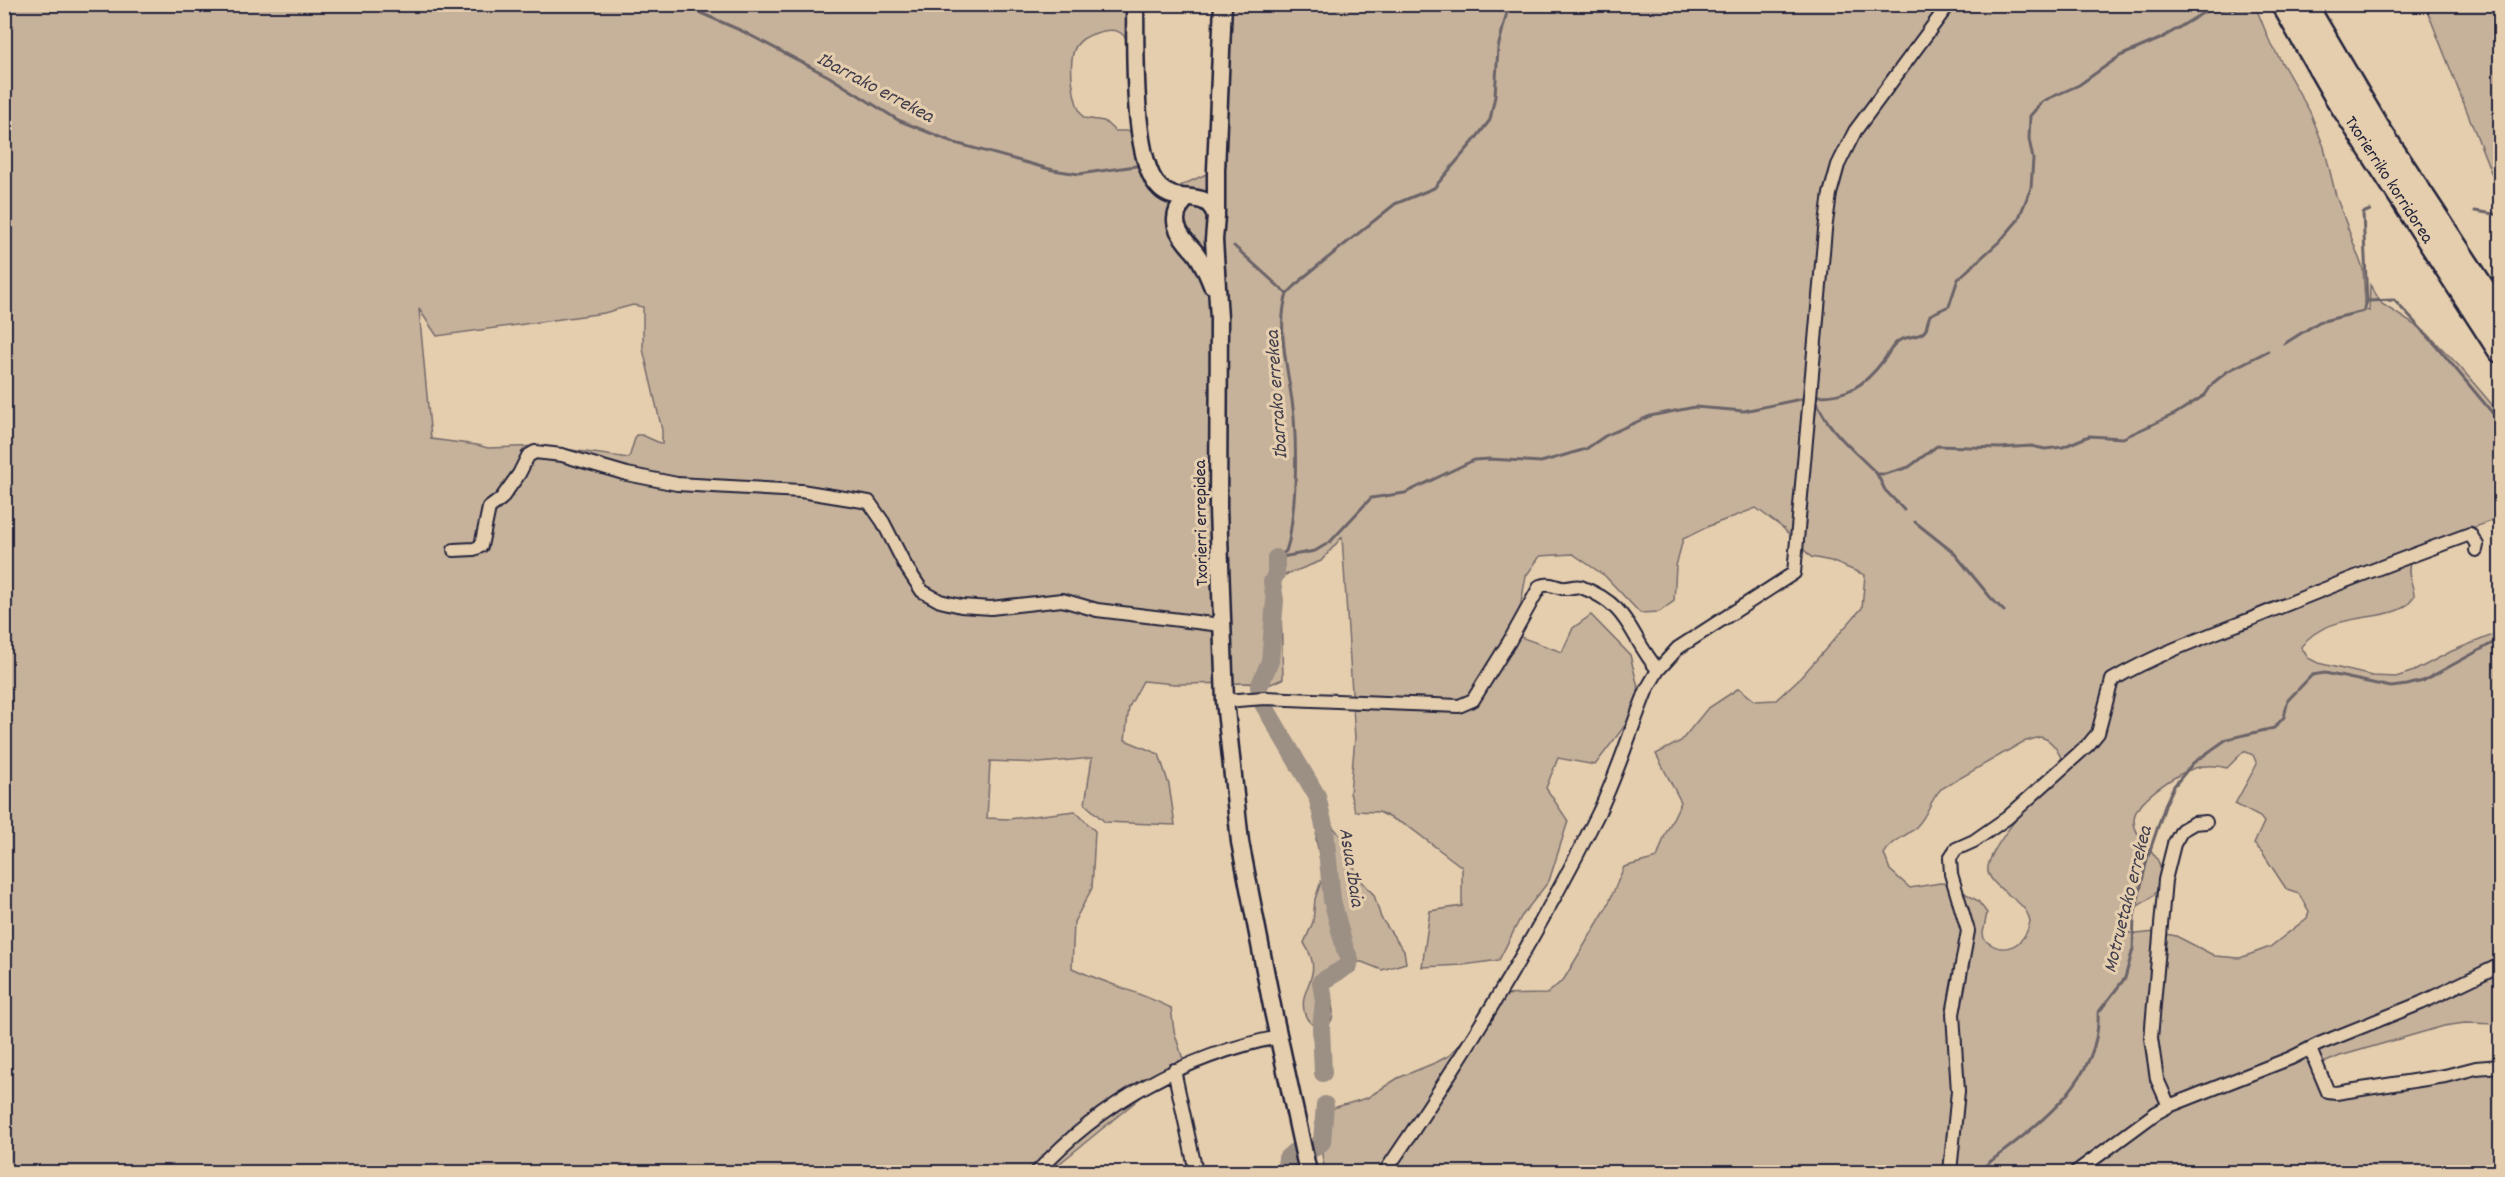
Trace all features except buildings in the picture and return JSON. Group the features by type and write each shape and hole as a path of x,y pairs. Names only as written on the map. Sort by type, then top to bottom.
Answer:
{"highway":[{"name":"Txorierriko korridorea","path":"2283,4 2335,95 2500,351"},
{"name":"Txorierriko korridorea","path":"2305,4 2378,128 2500,314"}],"street":[{"path":"1136,4 1138,97 1147,165 1160,189 1174,197 1191,198 1209,203 1216,216"},
{"name":"Txorierri errepidea","path":"1223,4 1214,240 1219,318 1218,509 1225,700 1240,842 1308,1173"},
{"path":"1385,1173 1458,1063 1533,937 1598,814 1647,689 1658,670 1678,648 1794,573 1825,230 1838,165 1855,131 1949,4"},
{"path":"1216,170 1210,182 1178,207 1176,222 1182,238 1194,251 1208,274 1216,296"},
{"path":"1194,251 1206,249 1214,240"},
{"path":"454,550 474,549 481,546 489,508 507,491 528,456 535,452 562,455 627,474 677,484 801,491 869,502 922,591 940,601 961,606 991,608 1062,600 1097,610 1221,625"},
{"path":"1950,1173 1958,1091 1953,1014 1968,931 1951,874 1950,858 1956,849 1974,841 2007,818 2090,744 2098,733 2112,680 2124,673 2185,645 2381,566 2470,534 2476,550"},
{"path":"1225,700 1263,698 1348,703 1459,706 1468,704 1473,700 1509,642 1540,586 1548,584 1564,588 1579,586 1604,598 1616,607 1658,670"},
{"path":"2169,1106 2157,1079 2151,1038 2165,880 2174,844 2182,830 2194,823 2206,822"},
{"path":"2076,1173 2156,1113 2169,1106 2421,1003 2500,965"},
{"path":"1037,1173 1097,1118 1174,1070 1236,1047 1279,1037"},
{"path":"2310,1049 2328,1092 2336,1094 2445,1076 2476,1068 2500,1066"},
{"path":"1174,1070 1196,1173"}],"shaded area":[{"path":"5,5 1140,5 1132,50 1127,40 1117,31 1098,32 1085,38 1076,46 1072,62 1074,93 1084,118 1104,121 1115,131 1130,131 1142,119 1163,181 1176,188 1226,165 1229,5 2255,5 2269,40 2310,112 2324,147 2336,196 2363,269 2365,301 2363,309 2369,311 2370,285 2382,304 2427,333 2461,368 2500,414 2500,519 2451,537 2414,558 2409,571 2414,596 2407,605 2395,611 2329,626 2313,634 2301,647 2308,658 2318,663 2372,676 2396,677 2500,632 2500,1024 2465,1023 2444,1026 2340,1056 2321,1064 2329,1089 2500,1067 2500,1172 1325,1172 1321,1148 1324,1142 1326,1110 1367,1098 1398,1078 1450,1055 1470,1032 1495,995 1547,994 1564,979 1607,907 1624,867 1657,858 1681,802 1656,754 1681,741 1707,709 1739,688 1755,701 1776,700 1801,677 1862,608 1865,575 1831,561 1811,557 1783,528 1756,508 1709,526 1683,539 1676,566 1674,601 1659,612 1640,613 1605,576 1573,554 1540,556 1526,576 1515,635 1562,652 1573,628 1591,615 1630,655 1642,703 1595,765 1558,758 1546,788 1568,821 1549,881 1521,917 1499,960 1422,967 1430,911 1462,906 1462,867 1409,827 1379,812 1355,811 1350,793 1355,738 1342,537 1321,561 1280,577 1283,679 1261,688 1251,683 1175,684 1143,681 1129,707 1125,740 1159,754 1169,785 1175,825 1105,822 1085,804 1092,758 1040,763 990,761 987,818 1009,819 1075,811 1095,831 1092,888 1074,922 1072,968 1171,1008 1174,1031 1186,1069 1146,1093 1049,1172 5,1172","holes":["633,305 643,307 643,349 662,430 662,444 642,435 636,435 629,458 542,446 488,448 431,439 419,309 437,336 604,313","2040,737 2048,740 2063,763 2020,814 1991,858 1988,873 1998,886 2024,909 2030,921 2024,937 2019,942 2013,946 1999,948 1984,939 1987,913 1978,901 1950,884 1940,883 1910,888 1890,870 1884,854 1891,845 1917,826 1941,789 2023,742","2244,751 2253,755 2257,764 2235,804 2260,817 2264,822 2254,844 2262,852 2287,890 2299,894 2309,911 2307,918 2270,947 2240,958 2215,956 2176,936 2156,932 2136,934 2126,932 2122,924 2125,917 2154,894 2161,881 2159,862 2135,828 2136,812 2158,788 2187,771 2207,766 2227,768"]},
{"path":"2425,5 2500,5 2500,195"},
{"path":"1318,816 1330,823 1347,844 1357,876 1374,895 1381,918 1404,951 1406,963 1382,970 1362,962 1352,962 1348,970 1326,981 1333,1013 1329,1023 1321,1027 1311,1024 1303,1005 1313,965 1304,943 1313,922 1315,899 1323,876 1316,839"}],"waterway":[{"name":"Ibarrako errekea","path":"680,4 742,31 828,76 898,120 955,143 1053,170 1079,174 1136,166"},
{"path":"1287,294 1304,277 1395,204 1434,188 1490,120 1495,96 1498,48 1509,4"},
{"path":"1815,396 1846,392 1854,388 1876,370 1897,342 1924,332 1930,315 1949,306 1958,279 2001,240 2018,220 2031,188 2033,159 2029,139 2030,116 2043,101 2079,85 2120,56 2162,38 2206,11 2230,8 2258,9"},
{"path":"2367,301 2363,213 2370,210"},
{"path":"2475,211 2500,215"},
{"name":"Ibarrako errekea","path":"1234,246 1287,294 1283,339 1294,417 1295,479 1289,541 1286,551 1280,556"},
{"path":"2284,344 2319,322 2364,311 2367,301 2394,300 2435,344 2500,422"},
{"path":"1815,396 1825,418 1841,438 1877,474 1885,474 1909,467 1937,446 2000,448 2031,446 2045,449 2063,447 2089,436 2123,438 2175,414 2205,395 2213,383 2228,371 2268,351"},
{"path":"1276,558 1315,551 1330,542 1371,498 1405,493 1474,460 1541,462 1586,449 1605,436 1650,416 1695,407 1744,411 1801,399"},
{"path":"1877,474 1885,490 1904,510"},
{"path":"1915,522 1954,553 2004,611"},
{"name":"Asua Ibaia","path":"1259,687 1270,661 1275,600 1272,582 1276,574 1276,558"},
{"name":"Motruetako errekea","path":"1977,1172 2018,1140 2058,1104 2075,1084 2088,1063 2096,1039 2098,1013 2125,978 2133,949 2134,917 2147,859 2166,803 2174,786 2193,763 2227,739 2274,728 2284,717 2288,700 2312,675 2325,673 2391,687 2407,685 2423,681 2500,639"},
{"name":"Asua Ibaia","path":"1262,702 1317,796 1325,830 1332,900 1345,949 1350,959 1349,965 1321,982 1324,1001 1321,1028 1323,1073"},
{"name":"Asua Ibaia","path":"1314,1148 1322,1142 1325,1105"},
{"name":"Asua Ibaia","path":"1285,1172 1287,1158 1294,1152"}]}
